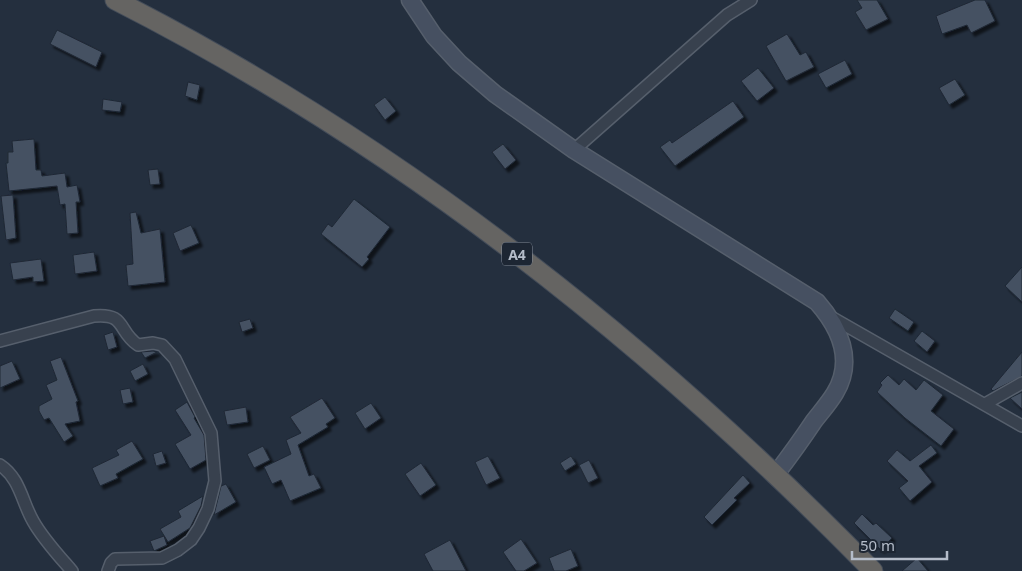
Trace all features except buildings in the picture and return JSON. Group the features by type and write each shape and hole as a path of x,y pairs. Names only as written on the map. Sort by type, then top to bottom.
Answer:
{"highway":[{"name":"A4","path":"115,0 216,53 283,93 410,176 538,269 684,390 776,474 866,569"}],"main road":[{"path":"410,0 434,36 459,63 495,94 574,150 817,302 831,317 840,335 844,353 843,371 836,391 776,474"}],"street":[{"path":"574,150 727,15 751,0"},
{"path":"0,341 94,316 106,315 115,318 132,341 138,345 153,343 162,345 175,359 211,433 215,481 208,509 199,528 190,540 178,550 162,558 115,559 108,571"},
{"path":"831,317 1022,426"},
{"path":"985,404 1022,383"},
{"path":"0,464 15,479 33,522 72,571"}]}
